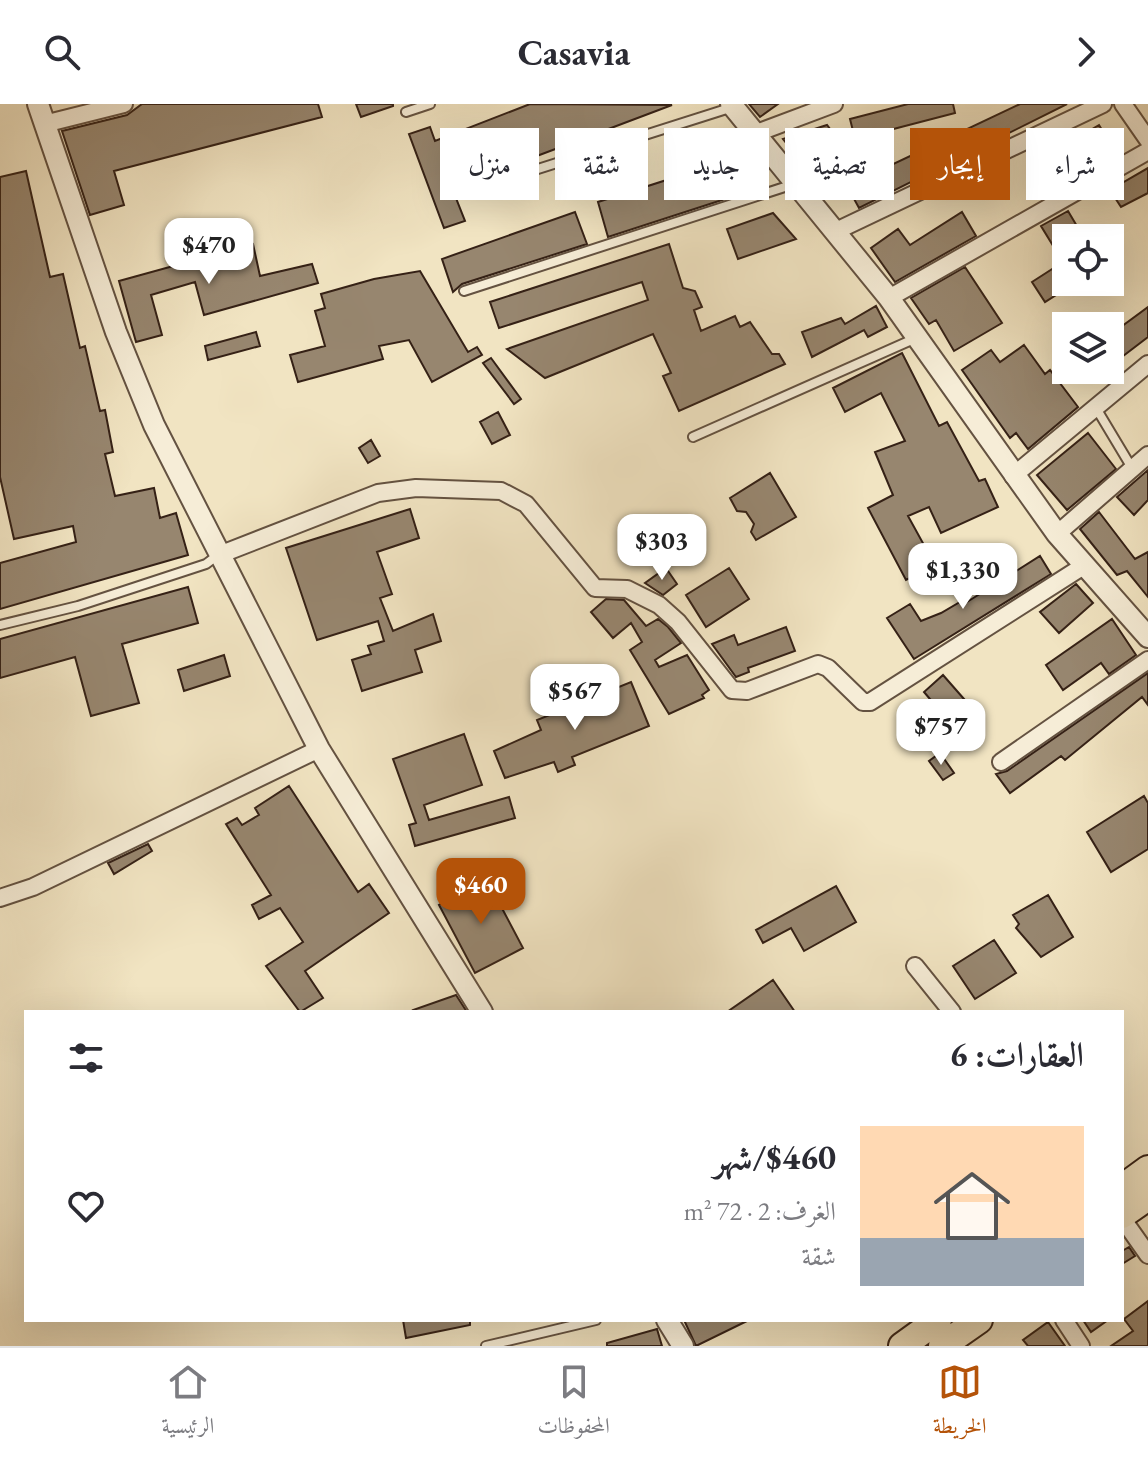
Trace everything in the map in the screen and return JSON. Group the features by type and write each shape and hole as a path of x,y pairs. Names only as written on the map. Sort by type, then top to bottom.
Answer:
{"highway":[{"path":"1124,1187 1148,1169"},
{"path":"1124,1215 1148,1197"},
{"path":"902,1346 943,1339 975,1322"}],"street":[{"path":"38,104 127,359 154,425 319,749 481,1010"},
{"path":"44,124 124,104"},
{"path":"769,128 834,104"},
{"path":"834,232 1103,104"},
{"path":"1123,104 1148,140"},
{"path":"732,105 749,128"},
{"path":"889,298 1148,151"},
{"path":"769,152 785,172"},
{"path":"808,200 889,298 1057,534 1148,637"},
{"path":"1013,476 1148,364"},
{"path":"1057,534 1148,455"},
{"path":"219,555 378,493 416,488 510,493 526,504 595,588 627,589 669,613 732,690 747,691 818,664 828,668 863,702 870,702 1085,565"},
{"path":"1001,762 1148,660"},
{"path":"0,898 33,887 319,749"},
{"path":"915,966 950,1010"},
{"path":"1124,1219 1148,1255"},
{"path":"668,1322 683,1346"},
{"path":"1065,1322 1081,1346"}],"lane":[{"path":"406,112 430,104"},
{"path":"539,168 732,105"},
{"path":"464,291 785,187"},
{"path":"693,437 916,337"},
{"path":"1096,407 1133,470"},
{"path":"0,625 92,601 206,564 219,555"},
{"path":"486,1346 588,1322"}],"building":[{"path":"142,104 318,104 322,117 114,171 124,205 90,215 62,131 127,115"},
{"path":"356,104 393,104 393,106 361,117"},
{"path":"530,104 672,105 611,128 555,128 555,149 539,155 539,128 468,128"},
{"path":"749,104 778,104 760,117"},
{"path":"908,104 953,104 955,113 894,129 852,128 850,119"},
{"path":"1020,104 1067,104 1010,132 1010,128 969,128"},
{"path":"430,127 435,141 440,139 440,200 457,200 465,221 444,228 409,134"},
{"path":"910,156 910,182 894,190 894,164"},
{"path":"1148,168 1148,193 1121,207 1116,200 1124,200 1124,182"},
{"path":"26,171 50,277 63,274 80,348 85,346 100,411 105,410 113,452 105,454 115,496 154,488 160,518 176,513 188,555 0,609 0,563 76,542 73,526 14,539 0,477 0,177"},
{"path":"664,181 664,200 722,200 608,237 598,202 648,200 648,186"},
{"path":"855,200 875,200 859,208"},
{"path":"1068,211 1076,224 1052,224 1052,244 1041,226"},
{"path":"575,212 587,244 462,284 453,292 442,259"},
{"path":"962,212 976,236 895,282 871,248 898,229 910,245"},
{"path":"773,213 796,239 738,259 727,229"},
{"path":"253,244 260,276 312,264 318,283 204,315 195,282 151,295 162,335 136,342 119,281"},
{"path":"669,244 683,288 695,291 702,307 694,310 701,331 735,316 740,327 750,322 772,354 779,354 785,364 679,411 663,376 671,373 653,334 545,378 507,349 648,300 642,282 499,328 490,302"},
{"path":"965,267 1002,323 954,351 936,320 929,324 911,298"},
{"path":"1052,269 1054,296 1045,302 1032,282"},
{"path":"420,271 468,352 477,347 482,355 432,382 409,340 379,346 383,359 298,382 290,355 325,346 315,311 325,308 321,294 374,279"},
{"path":"876,306 887,327 868,337 864,330 812,357 802,332 841,318 845,324"},
{"path":"1148,307 1148,337 1124,355 1124,325"},
{"path":"256,332 260,346 208,360 205,346"},
{"path":"1024,345 1045,374 1050,370 1052,373 1052,384 1061,384 1078,407 1028,449 1016,433 1010,438 962,370 991,350 1000,362"},
{"path":"902,353 939,426 947,422 979,481 985,479 998,507 941,533 929,507 908,516 935,565 906,580 868,508 893,495 875,452 905,441 881,393 845,412 833,388"},
{"path":"491,358 521,399 514,404 483,363"},
{"path":"498,412 510,435 492,444 480,422"},
{"path":"1088,433 1116,469 1067,510 1037,475"},
{"path":"371,440 380,456 368,463 359,448"},
{"path":"1148,470 1148,500 1134,515 1117,497"},
{"path":"770,473 796,517 756,540 751,532 754,524 746,512 737,511 730,498"},
{"path":"410,509 419,538 377,552 392,594 380,598 393,631 433,614 441,641 415,650 422,672 362,691 352,660 371,654 368,646 384,641 378,621 317,640 286,548"},
{"path":"1099,512 1135,559 1148,552 1148,597 1127,571 1117,575 1080,529"},
{"path":"1040,556 1051,574 914,659 887,618 910,604 921,621 941,613 965,599 967,602"},
{"path":"666,568 677,584 663,595 645,583"},
{"path":"729,568 749,599 706,627 686,595"},
{"path":"1076,584 1093,603 1059,633 1040,612"},
{"path":"188,587 198,623 122,644 139,703 91,716 75,657 0,678 0,639"},
{"path":"606,599 624,600 646,626 658,619 668,627 681,643 655,660 659,667 687,655 709,690 702,695 704,698 669,714 630,650 642,642 631,623 613,638 591,612"},
{"path":"1112,619 1136,655 1109,674 1101,663 1063,690 1046,665"},
{"path":"786,627 795,651 748,668 749,672 736,677 712,644 734,635 738,645"},
{"path":"224,655 230,676 184,691 178,670"},
{"path":"1148,673 1148,705 1142,697 1065,760 1061,756 1010,793 996,774 1007,771"},
{"path":"943,675 978,715 958,732 924,692"},
{"path":"631,682 649,726 572,757 575,765 558,772 554,762 505,778 494,751 541,730 537,720"},
{"path":"464,734 482,785 424,805 429,820 509,797 515,818 415,846 409,825 416,823 393,759"},
{"path":"940,753 954,773 943,780 929,761"},
{"path":"289,786 358,892 369,884 389,913 305,971 323,998 303,1010 299,1010 266,966 303,942 280,908 259,919 252,905 271,895 226,824 237,818 242,825 259,815 255,808"},
{"path":"1144,796 1148,803 1148,849 1111,872 1087,832"},
{"path":"148,844 152,851 114,874 108,863"},
{"path":"487,880 523,948 475,973 439,905"},
{"path":"836,886 856,922 804,951 791,928 763,943 756,930"},
{"path":"1048,895 1073,937 1041,957 1016,928 1019,924 1013,915"},
{"path":"994,940 1016,973 975,999 953,966"},
{"path":"773,980 794,1010 730,1010"},
{"path":"456,995 466,1010 413,1010"},
{"path":"1129,1247 1135,1256 1124,1263 1124,1250"},
{"path":"1148,1301 1148,1346 1111,1346 1133,1331 1124,1319"},
{"path":"403,1322 470,1322 470,1325 406,1338"},
{"path":"685,1322 745,1322 696,1346"},
{"path":"1048,1322 1065,1346 1028,1346 1023,1340"},
{"path":"1084,1322 1105,1322 1091,1332"},
{"path":"657,1329 662,1346 607,1346 607,1343"}]}
